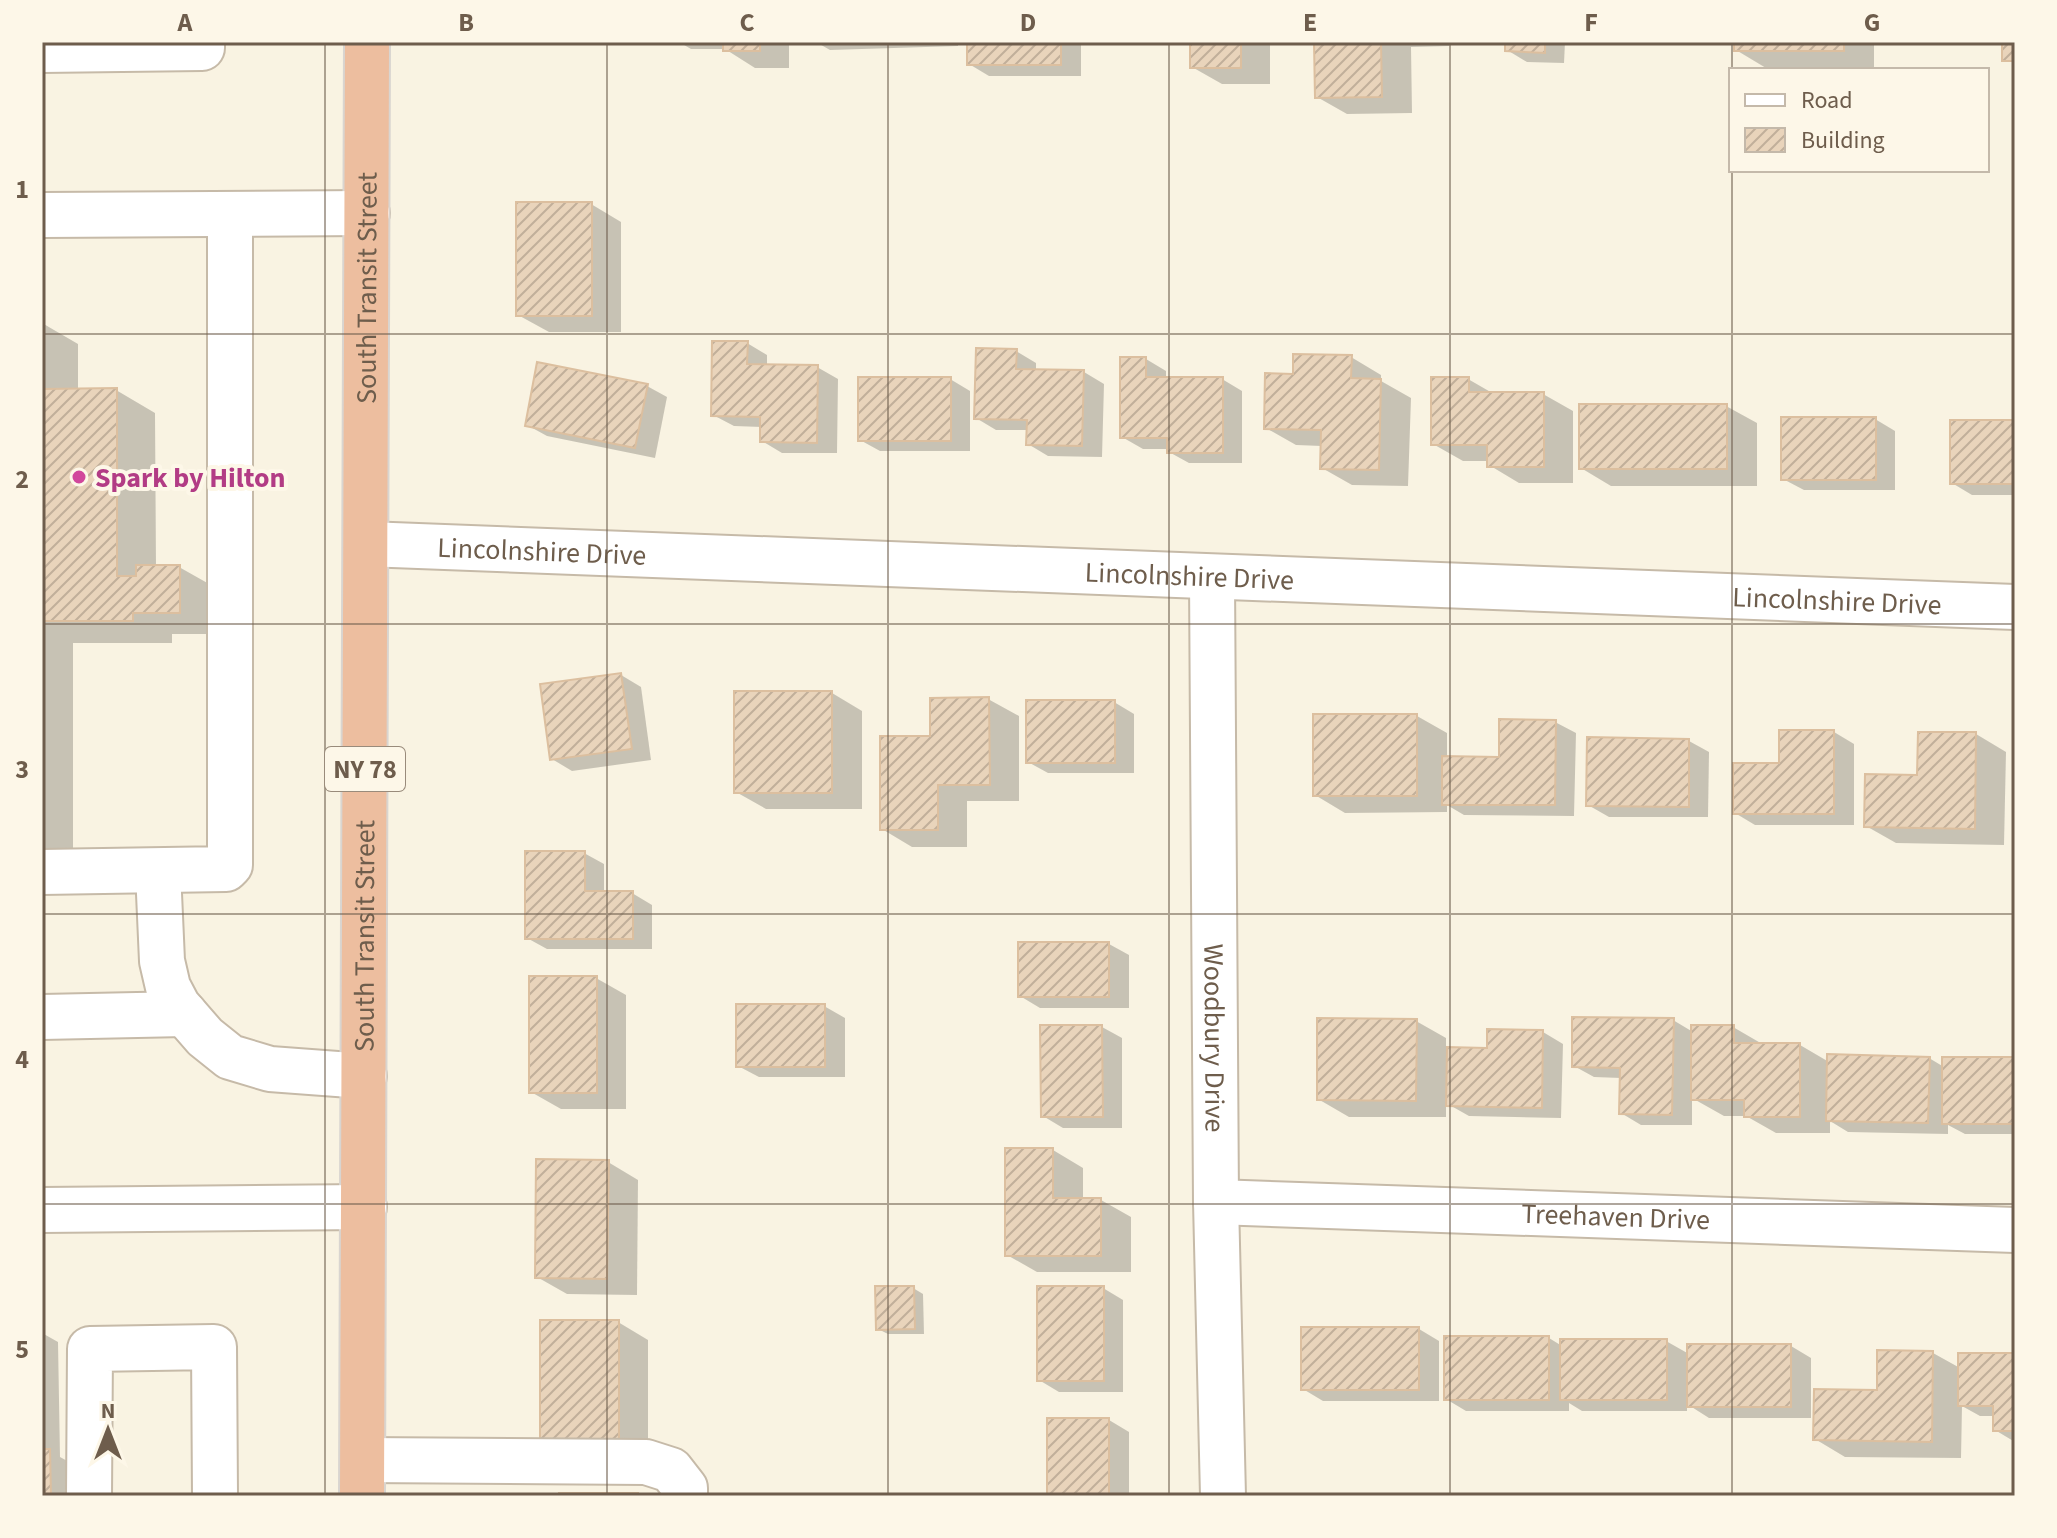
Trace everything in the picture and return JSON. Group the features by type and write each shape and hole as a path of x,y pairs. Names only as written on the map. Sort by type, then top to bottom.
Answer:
{"highway":[{"name":"South Transit Street","path":"362,1478 367,42"}],"street":[{"path":"42,50 202,48 202,42"},
{"path":"42,215 367,213"},
{"path":"42,872 226,869 230,865 230,214"},
{"name":"Lincolnshire Drive","path":"366,544 2015,607"},
{"name":"Woodbury Drive","path":"1212,578 1216,1202 1223,1496"},
{"path":"158,871 162,961 168,987 205,1037 230,1057 270,1069 364,1076"},
{"path":"42,1017 185,1014"},
{"name":"Treehaven Drive","path":"1216,1202 2015,1230"},
{"path":"42,1210 364,1207"},
{"path":"89,1496 90,1349 214,1347 215,1496"},
{"path":"362,1478 646,1462 671,1470 685,1488 685,1496"}],"building":[{"path":"723,42 760,42 760,51 723,51"},
{"path":"967,42 1061,42 1061,65 967,65"},
{"path":"1190,42 1241,42 1241,68 1190,68"},
{"path":"1314,42 1381,42 1382,97 1315,98"},
{"path":"1505,42 1545,42 1545,53 1505,51"},
{"path":"1734,42 1844,42 1844,51 1734,51"},
{"path":"2002,42 2015,42 2015,61 2002,61"},
{"path":"516,202 592,202 592,316 516,316"},
{"path":"712,341 748,341 747,364 818,365 817,443 760,442 760,417 711,416"},
{"path":"976,348 1017,349 1016,369 1084,370 1082,446 1026,445 1027,420 974,419"},
{"path":"1293,354 1352,355 1351,378 1381,379 1379,470 1320,469 1321,430 1264,429 1265,373 1293,374"},
{"path":"1120,357 1146,357 1146,377 1223,377 1223,453 1167,453 1167,438 1120,438"},
{"path":"537,362 648,384 635,448 525,426"},
{"path":"858,377 951,377 951,441 858,441"},
{"path":"1431,377 1469,377 1469,392 1544,392 1544,467 1487,467 1487,445 1431,445"},
{"name":"Spark by Hilton","path":"117,388 117,576 136,576 136,565 180,565 180,613 133,613 133,621 42,621 42,389"},
{"path":"1579,404 1727,404 1727,469 1579,469"},
{"path":"1781,417 1876,417 1876,480 1781,480"},
{"path":"1950,420 2015,420 2015,484 1950,484"},
{"path":"621,673 632,749 550,760 540,684"},
{"path":"734,691 832,691 832,793 734,793"},
{"path":"989,697 990,785 938,785 938,830 880,830 880,736 930,736 930,698"},
{"path":"1026,700 1115,700 1115,763 1026,763"},
{"path":"1313,714 1417,714 1417,796 1313,796"},
{"path":"1499,719 1556,720 1555,805 1442,805 1442,756 1499,757"},
{"path":"1779,730 1834,730 1834,814 1733,814 1733,763 1779,763"},
{"path":"1918,732 1976,732 1975,829 1864,827 1865,774 1917,775"},
{"path":"1587,737 1689,739 1689,807 1586,806"},
{"path":"525,851 585,851 585,891 633,891 633,939 525,939"},
{"path":"1018,942 1109,942 1109,997 1018,997"},
{"path":"529,976 597,976 597,1093 529,1093"},
{"path":"736,1004 825,1004 825,1067 736,1067"},
{"path":"1572,1017 1674,1018 1672,1115 1619,1114 1620,1068 1572,1067"},
{"path":"1317,1018 1417,1019 1416,1101 1317,1100"},
{"path":"1040,1025 1102,1025 1103,1117 1041,1117"},
{"path":"1691,1025 1734,1025 1734,1043 1800,1043 1800,1117 1744,1117 1744,1100 1691,1100"},
{"path":"1487,1029 1543,1030 1542,1108 1446,1106 1447,1047 1487,1048"},
{"path":"1827,1054 1930,1057 1928,1123 1826,1121"},
{"path":"1942,1057 2015,1057 2015,1124 1942,1124"},
{"path":"1005,1148 1053,1148 1053,1198 1101,1198 1101,1256 1005,1256"},
{"path":"536,1159 609,1160 607,1279 535,1278"},
{"path":"875,1286 914,1286 915,1329 876,1330"},
{"path":"1037,1286 1104,1286 1104,1381 1037,1381"},
{"path":"540,1320 619,1320 619,1456 540,1456"},
{"path":"1301,1327 1419,1327 1419,1390 1301,1390"},
{"path":"1444,1336 1549,1336 1549,1400 1444,1400"},
{"path":"1560,1339 1667,1339 1667,1400 1560,1400"},
{"path":"1687,1344 1791,1344 1791,1407 1687,1407"},
{"path":"1877,1350 1933,1351 1932,1442 1813,1440 1814,1389 1877,1390"},
{"path":"1958,1353 2015,1353 2015,1431 1993,1431 1993,1406 1958,1406"},
{"path":"1047,1418 1109,1418 1109,1496 1047,1496"},
{"path":"42,1449 50,1449 51,1496 42,1496"},
{"path":"559,1493 638,1493 638,1496 559,1496"}],"place":[{"name":"Spark by Hilton","path":"79,477"}]}
